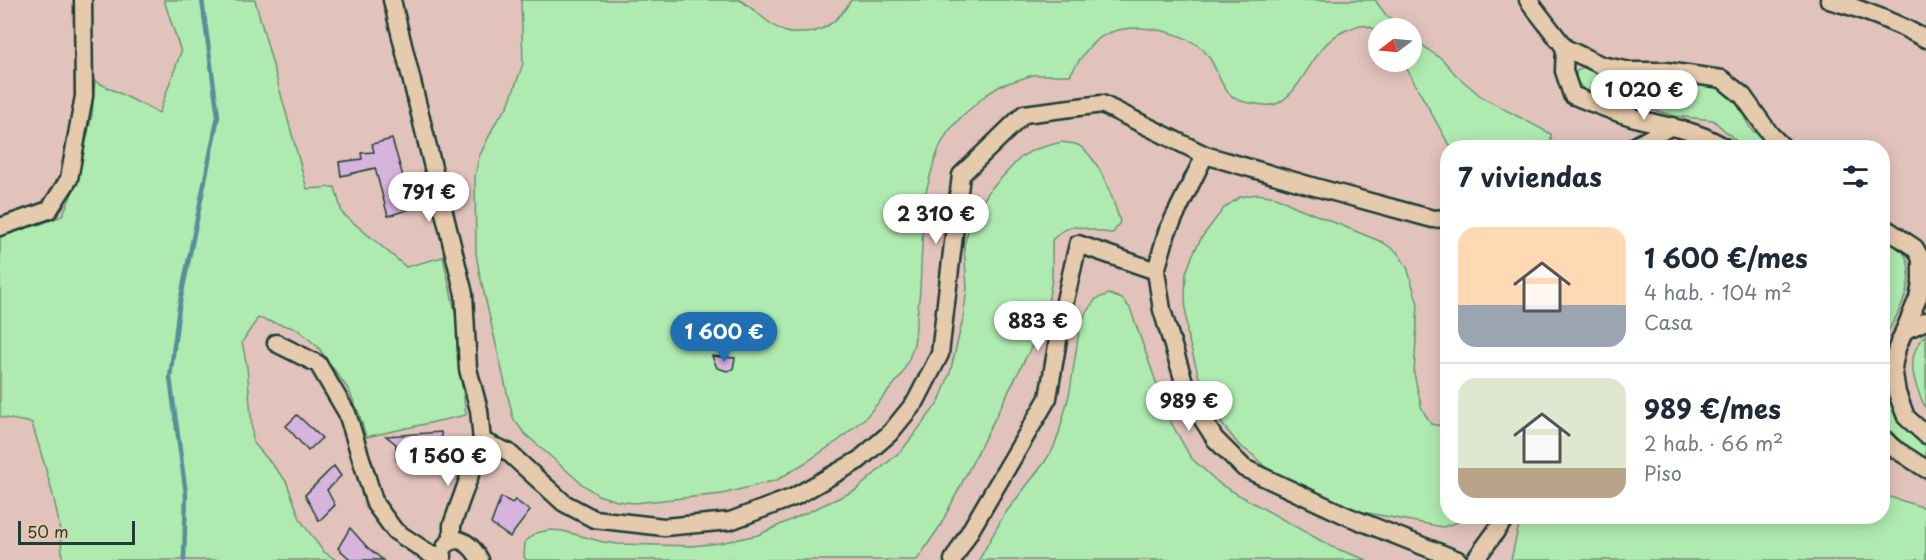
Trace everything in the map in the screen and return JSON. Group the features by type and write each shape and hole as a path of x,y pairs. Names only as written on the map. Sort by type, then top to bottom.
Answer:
{"street":[{"path":"0,227 49,210 69,179 84,96 83,0"},
{"path":"392,0 464,294 468,369 479,410 482,441 452,525 453,540"},
{"path":"1528,0 1565,48 1601,65 1631,71 1666,71 1722,79 1743,96 1776,140"},
{"path":"1829,0 1897,24 1926,39"},
{"path":"1565,48 1564,71 1572,94 1641,120 1672,126 1714,140"},
{"path":"482,441 508,452 564,503 594,519 664,527 730,521 794,497 859,459 890,433 916,401 940,354 961,175 1024,114 1102,104 1205,155 1433,219 1440,219"},
{"path":"1646,140 1672,126"},
{"path":"1205,155 1167,232 1156,271 1162,310 1189,399 1215,439 1244,468 1347,516 1458,560"},
{"path":"1890,231 1915,248 1923,261 1918,298 1897,348 1893,367 1897,393 1906,417 1926,435"},
{"path":"953,560 1048,398 1064,305 1078,244 1156,271"},
{"path":"1904,331 1926,321"},
{"path":"276,343 318,364 347,413 375,504 395,531 430,554 444,558 443,549 447,543 458,539 472,548 480,560"},
{"path":"1890,446 1926,469"},
{"path":"1475,560 1501,524"}],"green space":[{"path":"164,0 255,0 307,189 335,187 342,213 406,267 443,257 458,325 459,363 466,415 366,437 359,413 348,389 318,347 297,329 258,318 242,342 247,367 253,442 286,481 301,521 323,551 336,560 62,560 56,509 32,423 0,417 0,234 38,225 62,216 77,183 92,115 95,81 159,113 181,52"},
{"path":"521,0 740,0 774,26 788,33 808,33 823,28 842,13 851,0 1375,0 1390,18 1368,18 1368,27 1361,25 1338,34 1318,53 1287,97 1273,105 1249,103 1232,96 1226,91 1207,54 1186,39 1172,33 1141,28 1112,32 1101,37 1087,49 1070,75 1033,75 1002,85 987,94 948,132 934,162 924,199 920,290 914,344 901,376 866,417 839,440 777,480 722,494 634,503 598,495 582,484 524,433 513,418 476,253 475,176 479,157 496,122 508,106 523,64"},
{"path":"1422,44 1443,60 1456,75 1483,98 1551,134 1551,140 1446,140 1409,72 1422,72"},
{"path":"1585,66 1604,76 1699,82 1722,89 1738,106 1750,128 1763,140 1735,140 1713,120 1675,116 1584,90 1576,80 1576,72"},
{"path":"1061,142 1075,144 1083,148 1090,156 1104,178 1120,222 1113,233 1074,227 1060,233 1052,240 1052,279 1045,320 940,526 917,560 526,560 525,542 536,533 550,530 618,544 692,546 720,543 758,535 856,490 903,449 939,402 950,373 963,319 967,288 964,246 971,219 990,190 1021,157 1033,150"},
{"path":"1257,194 1276,197 1382,242 1397,252 1407,267 1418,304 1414,374 1422,409 1431,424 1440,426 1440,524 1452,524 1443,527 1315,503 1269,471 1239,445 1215,415 1204,395 1187,334 1186,273 1202,237 1224,208 1240,197"},
{"path":"1890,239 1902,249 1909,269 1909,280 1898,313 1890,327"},
{"path":"1109,294 1122,299 1130,308 1169,419 1191,458 1221,485 1332,547 1367,560 979,560 1004,515 1053,449 1070,391 1080,325 1096,299"},
{"path":"1926,334 1926,409 1914,380 1913,361 1919,342"},
{"path":"1890,393 1925,441 1926,459 1909,449 1890,431"},
{"path":"1890,497 1926,508 1926,560 1511,560 1519,524 1890,524"}],"building":[{"path":"392,139 410,209 388,216 375,168 341,176 339,162 362,159 361,153 374,152 372,144"},
{"path":"712,356 735,358 733,369 727,371 717,368"},
{"path":"297,415 322,438 308,451 286,426"},
{"path":"441,432 444,465 416,467 415,459 396,460 396,444 386,436"},
{"path":"334,466 341,476 327,490 335,505 319,521 305,495"},
{"path":"501,497 512,503 515,500 530,511 510,537 491,524"},
{"path":"350,528 367,547 383,560 351,560 338,548"}],"waterway":[{"path":"184,560 186,494 170,378 179,307 218,116 202,0"}]}
